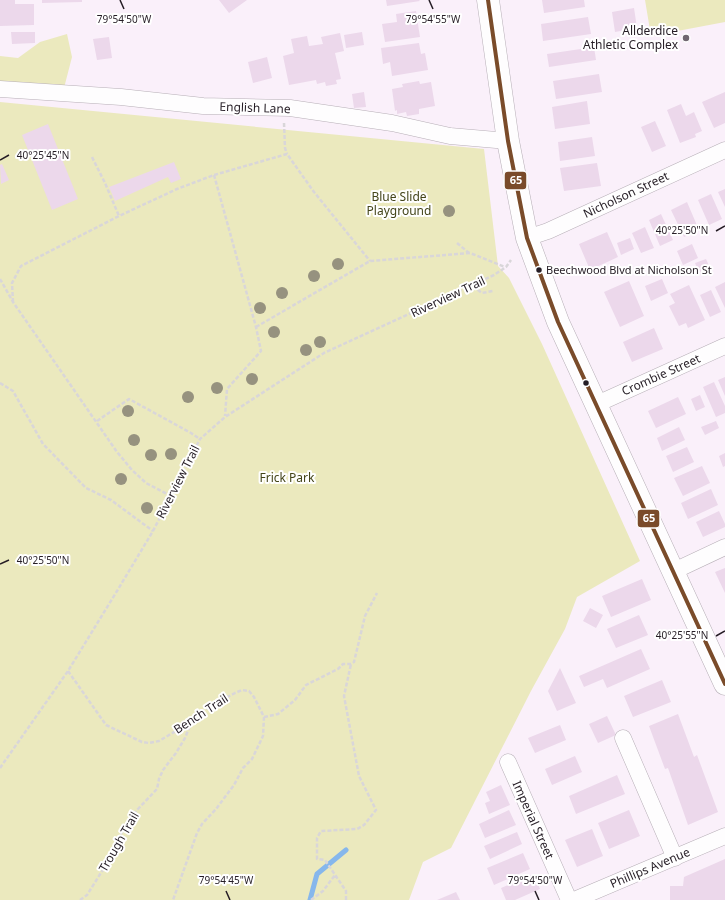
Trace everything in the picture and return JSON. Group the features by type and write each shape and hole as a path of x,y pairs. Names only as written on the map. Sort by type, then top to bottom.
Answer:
{"street":[{"path":"488,0 508,141 527,238 558,322 725,684"},
{"name":"English Lane","path":"0,89 120,97 203,106 290,108 392,122 450,136 508,141"},
{"name":"Nicholson Street","path":"527,238 548,231 725,150"},
{"name":"Crombie Street","path":"597,404 725,346"},
{"path":"674,571 725,547"},
{"path":"623,738 675,858"},
{"name":"Imperial Street","path":"508,762 569,900"},
{"name":"Phillips Avenue","path":"574,900 725,836"}],"path":[{"path":"290,108 284,121 285,148 287,154 314,192 370,261"},
{"path":"13,302 12,283 21,266 119,216 177,189 214,175 287,154"},
{"path":"92,157 119,216"},
{"path":"214,175 256,327 261,351 227,389 225,417"},
{"path":"457,243 470,253 506,267"},
{"path":"256,327 370,261 470,253"},
{"name":"Riverview Trail","path":"0,768 68,671 153,531 200,439 225,417 324,353 473,286 506,267 511,260"},
{"path":"0,279 13,302 97,421 117,452 132,470 146,483 171,496"},
{"path":"473,286 482,293 493,291"},
{"path":"0,383 13,391 43,444 86,488 111,500 153,531"},
{"path":"97,421 129,399 192,433 200,439"},
{"path":"346,900 346,891 325,860 317,859 317,838 321,831 356,829 364,825 376,810 359,776 344,696 351,664 354,662 356,656 365,616 377,593"},
{"path":"173,900 197,833 202,824 216,809 234,785 243,768 258,750 263,736 264,717 278,714 295,700 306,685 332,672 343,664 351,664"},
{"name":"Bench Trail","path":"68,671 106,725 142,742 149,743 159,741 191,722 208,707 242,690 249,691 254,697 264,717"},
{"name":"Trough Trail","path":"80,900 87,895 104,868 122,832 138,808 156,789 159,779 182,743 191,722"},
{"path":"311,900 323,891 335,876"}],"green space":[{"path":"645,0 725,0 725,22 651,36"},
{"path":"67,34 72,57 64,88 0,85 0,56 18,58 40,42"},
{"name":"Frick Park","path":"0,102 484,149 498,266 509,278 542,344 640,561 577,597 565,629 531,691 451,848 423,862 409,900 0,900"}],"building":[{"path":"0,0 15,0 15,4 34,4 34,25 0,26"},
{"path":"42,0 82,0 82,2 42,3"},
{"path":"219,0 247,0 229,13"},
{"path":"386,0 419,0 420,1 387,6"},
{"path":"542,0 584,0 585,7 544,13"},
{"path":"634,8 637,28 615,32 612,12"},
{"path":"416,11 420,37 385,42 382,24 397,22 396,14"},
{"path":"588,17 591,34 543,41 541,24"},
{"path":"11,32 35,32 35,43 12,44"},
{"path":"362,32 364,45 346,48 344,35"},
{"path":"340,33 344,51 335,53 341,79 336,80 337,84 326,86 325,82 317,84 316,80 289,85 283,56 294,53 291,39 307,36 309,46 323,44 321,37"},
{"path":"109,37 112,58 97,60 93,39"},
{"path":"419,43 421,54 425,53 428,70 392,76 390,62 383,64 381,48"},
{"path":"594,47 596,60 549,67 547,54"},
{"path":"267,57 272,78 253,83 248,62"},
{"path":"599,74 602,92 556,99 553,81"},
{"path":"419,81 420,84 431,82 435,106 419,109 419,114 407,116 406,112 397,114 397,110 395,111 392,89 403,87 402,84"},
{"path":"364,92 366,107 354,108 352,94"},
{"path":"725,92 725,123 714,128 702,102"},
{"path":"587,101 590,124 555,129 552,107"},
{"path":"681,104 686,116 694,112 702,131 695,134 696,137 680,143 667,110"},
{"path":"655,121 666,146 652,152 641,127"},
{"path":"48,124 78,199 52,210 22,135"},
{"path":"592,137 595,156 560,161 558,142"},
{"path":"174,162 181,179 171,183 168,177 115,201 109,187"},
{"path":"597,163 601,186 564,191 560,168"},
{"path":"2,164 9,180 1,184 0,165"},
{"path":"725,189 725,207 718,192"},
{"path":"711,194 722,219 709,225 698,200"},
{"path":"687,202 699,230 684,237 671,210"},
{"path":"661,214 673,240 660,246 649,220"},
{"path":"645,227 654,248 641,253 632,233"},
{"path":"607,232 618,257 590,270 579,244"},
{"path":"630,238 634,249 621,255 617,243"},
{"path":"692,244 698,258 683,265 677,251"},
{"path":"706,259 711,270 700,275 695,263"},
{"path":"662,279 668,293 651,301 645,286"},
{"path":"629,281 644,316 620,327 604,292"},
{"path":"725,282 725,308 715,287"},
{"path":"689,285 705,320 688,328 686,323 679,326 669,306 675,303 670,294"},
{"path":"711,290 721,312 710,317 700,295"},
{"path":"654,328 663,349 632,362 623,342"},
{"path":"725,377 725,396 718,380"},
{"path":"714,382 725,406 725,413 716,417 703,387"},
{"path":"700,395 705,407 696,411 691,399"},
{"path":"678,397 686,414 656,428 648,411"},
{"path":"716,421 719,428 705,435 701,427"},
{"path":"679,427 685,440 662,451 657,438"},
{"path":"687,447 694,462 673,472 666,456"},
{"path":"725,453 725,466 723,467 719,456"},
{"path":"702,466 710,483 683,496 674,478"},
{"path":"711,489 718,505 688,519 681,503"},
{"path":"719,511 725,527 703,537 696,522"},
{"path":"725,568 725,593 715,572"},
{"path":"642,579 651,600 611,617 602,596"},
{"path":"590,608 603,615 596,628 583,621"},
{"path":"639,615 648,635 616,648 607,629"},
{"path":"641,649 650,669 607,688 603,679 584,687 579,676"},
{"path":"560,668 576,703 557,711 548,691"},
{"path":"662,680 671,702 633,717 624,696"},
{"path":"678,714 694,757 697,755 718,812 688,825 668,768 665,769 649,726"},
{"path":"607,716 616,735 598,743 589,724"},
{"path":"560,725 566,740 535,753 528,738"},
{"path":"575,756 582,772 552,785 545,769"},
{"path":"617,775 625,794 576,814 569,796"},
{"path":"501,785 510,805 489,814 485,803 490,801 486,792"},
{"path":"509,810 516,825 485,838 479,824"},
{"path":"629,810 640,836 609,849 598,823"},
{"path":"592,829 603,856 577,867 565,840"},
{"path":"517,832 522,844 490,859 484,846"},
{"path":"523,853 530,869 494,885 487,868"},
{"path":"725,859 725,900 670,900 670,886 683,886 684,877"},
{"path":"534,874 540,889 515,900 506,900 501,888"},
{"path":"456,892 460,900 437,900"}],"waterway":[{"path":"310,900 317,874 346,850"}],"transit line":[{"name":"65","path":"488,0 508,141 527,238 558,322 725,684"}],"place":[{"name":"Allderdice Athletic Complex","path":"686,38"},
{"name":"Beechwood Blvd at Nicholson St","path":"539,270"}],"park label":[{"name":"Blue Slide Playground","path":"399,204"}]}
